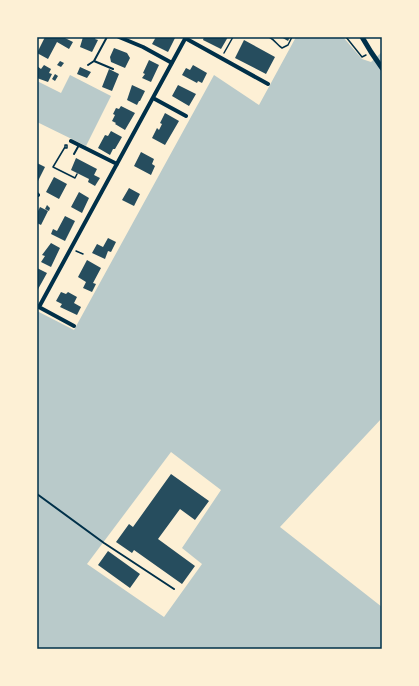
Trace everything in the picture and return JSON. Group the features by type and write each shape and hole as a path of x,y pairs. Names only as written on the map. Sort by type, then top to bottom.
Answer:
{"street":[{"path":"119,37 172,63"},
{"path":"362,37 382,68"},
{"path":"74,326 38,306 186,38 268,84"},
{"path":"153,98 186,116"},
{"path":"70,141 117,164"}],"lane":[{"path":"88,65 94,61 107,37"},
{"path":"94,61 113,69"},
{"path":"74,154 79,145"},
{"path":"37,494 104,544 174,589"}],"path":[{"path":"221,58 233,37"},
{"path":"269,37 275,40 282,48 288,45 292,37"},
{"path":"346,37 362,57 366,55"},
{"path":"65,147 53,167 75,178 77,174"},
{"path":"75,250 84,254"}],"shaded area":[{"path":"296,37 343,37 362,59 371,62 382,52 382,418 280,527 382,607 382,649 37,649 37,311 74,330 214,75 259,105","holes":["171,452 221,490 182,548 202,564 164,617 87,564"]},
{"path":"70,75 111,96 86,146 37,122 37,81 61,93"}],"building":[{"path":"45,37 63,37 73,42 69,49 57,42 48,59 37,53"},
{"path":"83,37 96,37 95,39 98,40 92,52 80,47"},
{"path":"156,37 175,38 168,52 152,44"},
{"path":"204,37 228,37 221,49 203,40"},
{"path":"281,37 290,37 288,41"},
{"path":"244,40 275,57 266,74 235,58"},
{"path":"114,48 127,53 130,58 125,68 111,62 110,57"},
{"path":"149,60 159,65 151,82 142,78 145,74 143,73"},
{"path":"60,61 64,63 61,67 57,65"},
{"path":"44,65 51,69 49,73 52,74 48,82 37,78 37,66 41,69"},
{"path":"193,65 207,73 202,83 198,81 197,83 182,75 186,68 190,70"},
{"path":"80,67 91,72 87,78 77,74"},
{"path":"109,69 119,74 112,91 102,87"},
{"path":"55,74 58,76 55,81 52,79"},
{"path":"132,85 145,91 137,105 127,100"},
{"path":"178,85 196,94 189,106 172,96"},
{"path":"121,106 135,113 125,130 112,121 116,108 119,109"},
{"path":"165,113 179,121 165,145 152,138 157,128 159,130 162,124 160,123"},
{"path":"111,131 122,137 110,155 98,148 105,135 108,136"},
{"path":"141,152 154,159 152,164 155,166 151,175 134,166"},
{"path":"76,158 97,169 94,175 100,178 95,186 88,182 89,179 71,170"},
{"path":"37,163 45,167 37,183"},
{"path":"54,177 67,184 59,199 46,192"},
{"path":"129,188 140,194 134,206 122,200"},
{"path":"79,192 89,198 82,213 71,207"},
{"path":"47,205 50,208 49,211 45,209"},
{"path":"40,207 48,211 41,225 37,223 37,213"},
{"path":"65,216 75,221 65,241 51,234 53,229 57,231"},
{"path":"108,238 116,242 111,252 108,251 105,259 92,253 97,244 103,247"},
{"path":"51,243 60,248 51,267 41,262 45,256 42,255"},
{"path":"87,260 101,268 93,283 96,284 92,292 83,288 86,282 78,277"},
{"path":"37,268 47,273 37,291"},
{"path":"61,292 66,294 68,292 77,297 74,303 81,307 77,315 60,307 62,304 56,301"},
{"path":"171,474 209,501 195,520 180,509 158,539 195,566 182,584 134,550 132,553 116,542 129,524 133,527"},
{"path":"108,551 140,574 130,588 98,565"}]}
